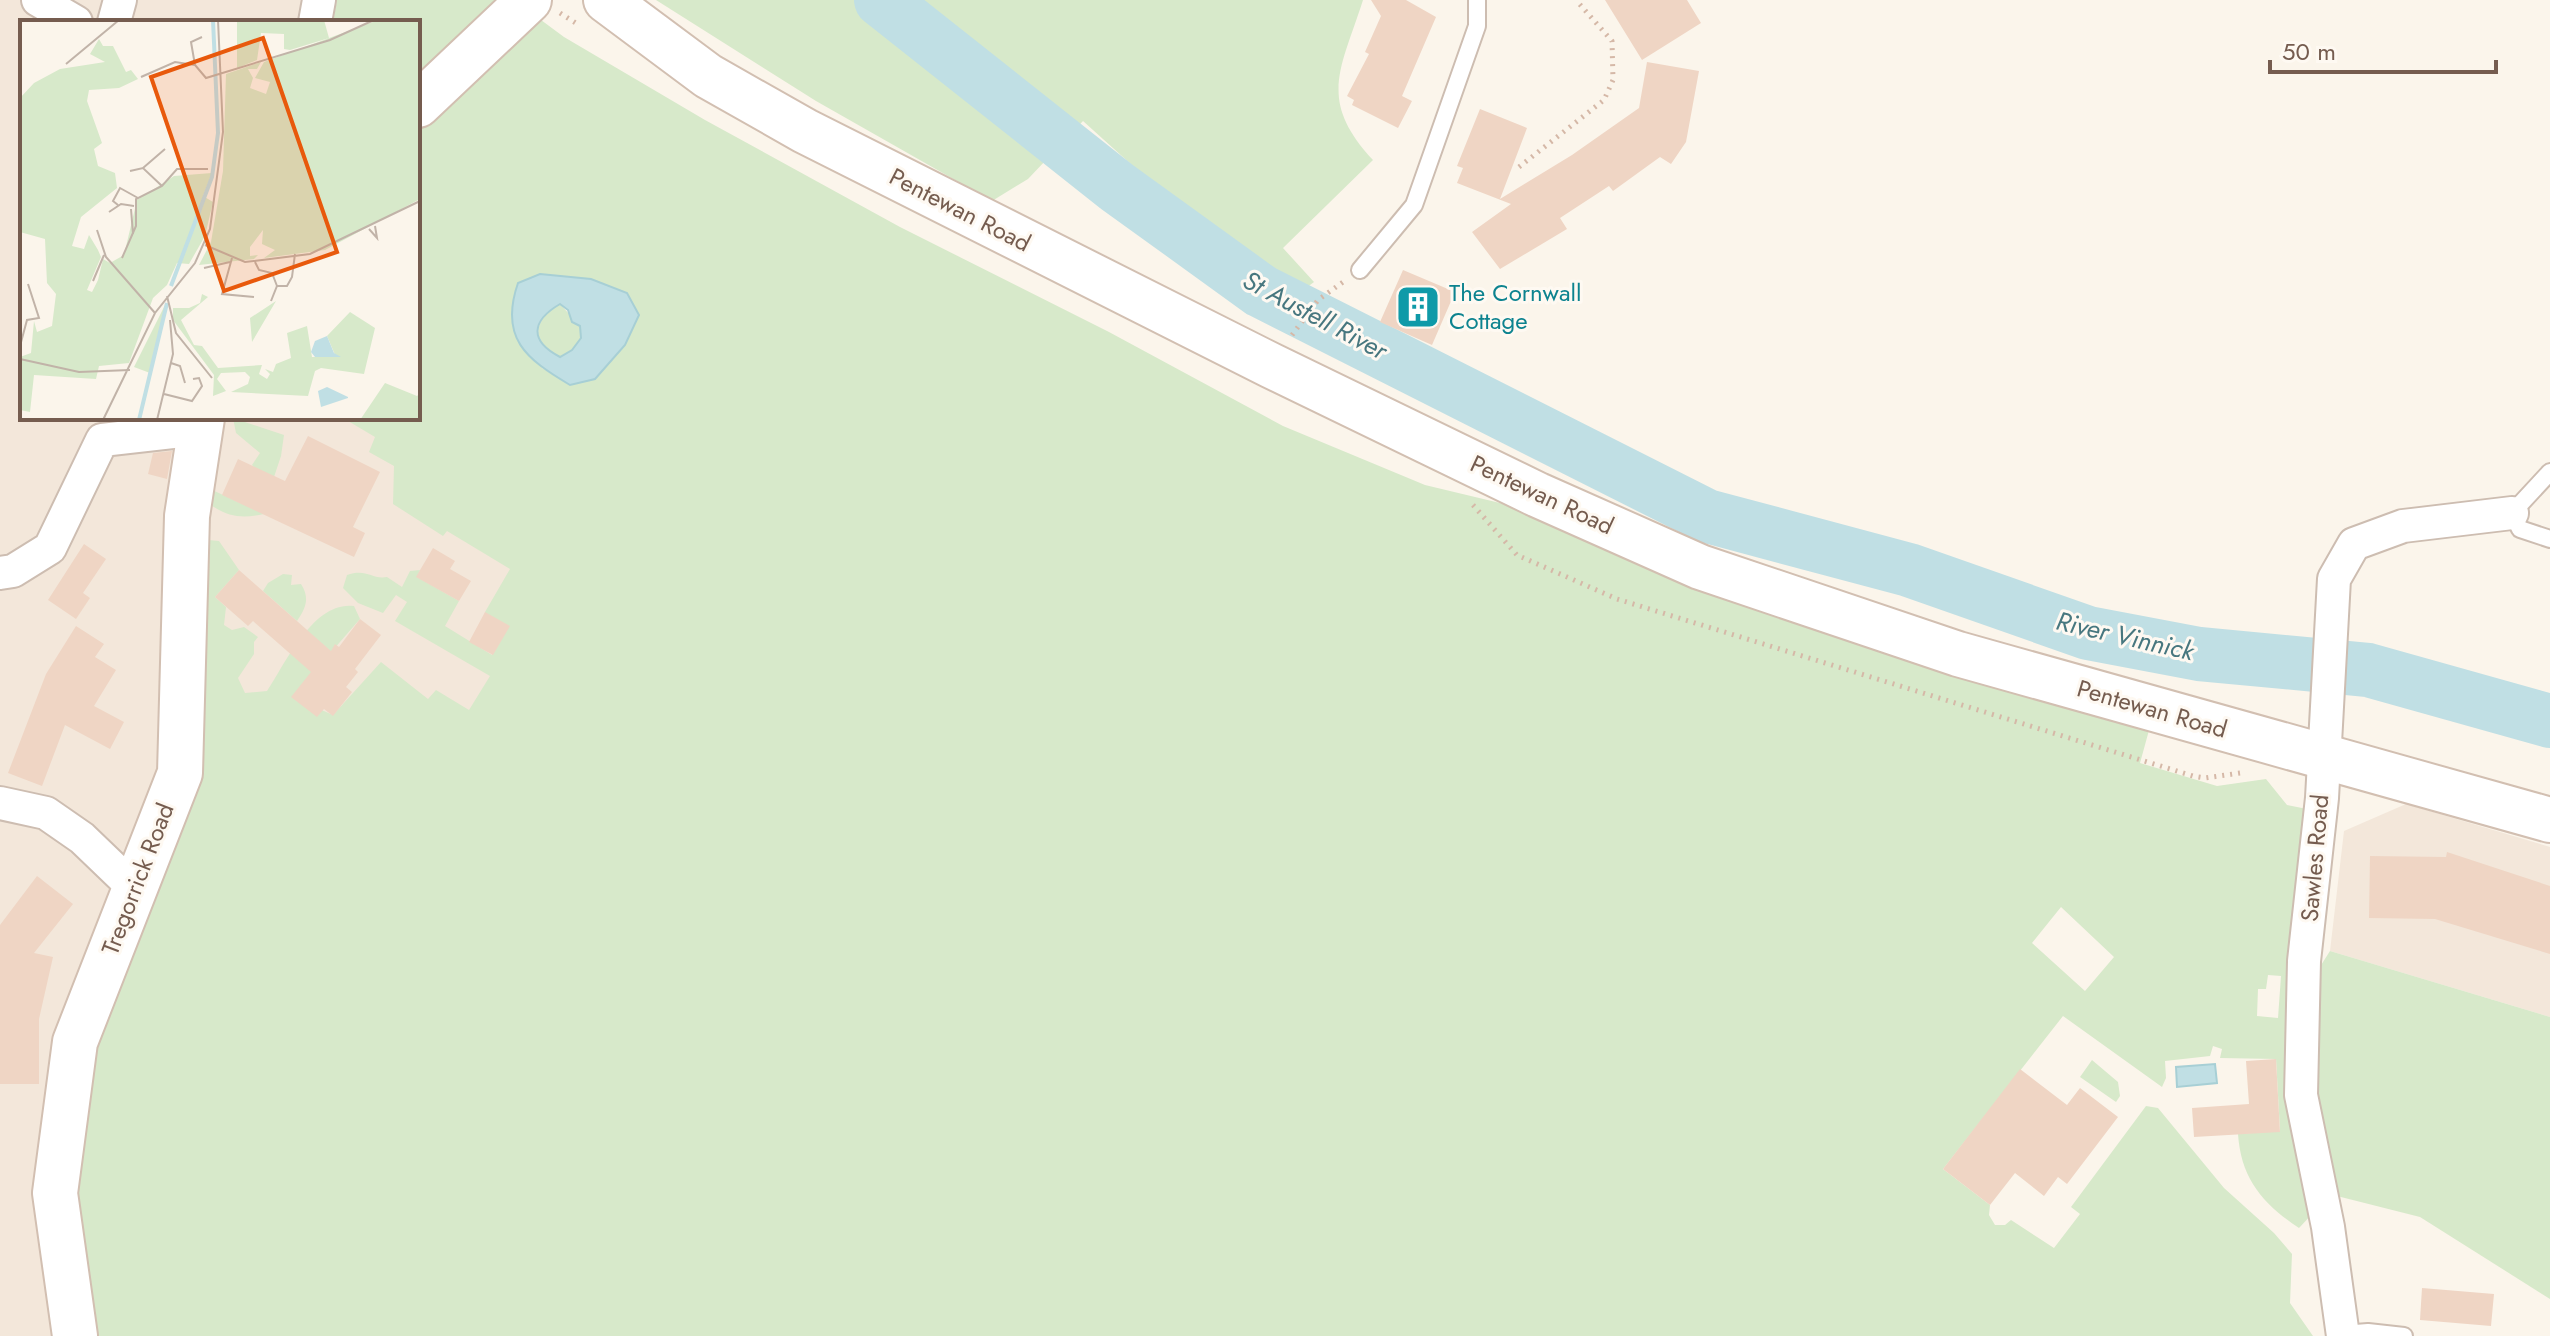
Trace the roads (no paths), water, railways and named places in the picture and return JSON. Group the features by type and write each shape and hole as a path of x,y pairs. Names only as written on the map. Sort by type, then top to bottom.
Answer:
{"main road":[{"path":"420,103 529,0"},
{"name":"Pentewan Road","path":"606,0 708,76 805,131 1286,373 1538,495 1700,567 1958,654 2550,820"},
{"name":"Tregorrick Road","path":"75,1336 57,1182 75,1042 180,773 187,516 201,424"}],"street":[{"path":"38,0 73,20"},
{"path":"115,20 120,0"},
{"path":"315,20 319,0"},
{"path":"0,573 13,571 50,548 96,429 201,424"},
{"name":"Sawles Road","path":"2343,1335 2328,1227 2301,1095 2304,961 2322,798 2334,579 2354,544 2403,526 2512,513"},
{"path":"0,803 46,813 82,838 133,887"}],"lane":[{"path":"1360,270 1414,205 1477,26 1477,0"},
{"path":"2550,472 2512,513 2520,529 2550,539"},
{"path":"2343,1335 2368,1332 2404,1336"}],"water":[{"path":"540,274 591,279 627,293 639,315 625,345 595,379 570,385 541,366 520,345 512,318 518,283","holes":["560,304 568,310 572,322 580,326 581,338 572,350 560,357 539,338 539,324"]},
{"path":"2215,1064 2217,1083 2177,1087 2176,1067"}],"waterway":[{"name":"St Austell River","path":"881,0 1117,187 1261,291 1707,516 1909,570 2088,633 2199,654 2368,670 2550,721"}],"place":[{"name":"The Cornwall Cottage","path":"1418,307"}],"water label":[{"name":"River Vinnick","path":"2125,636"}]}
